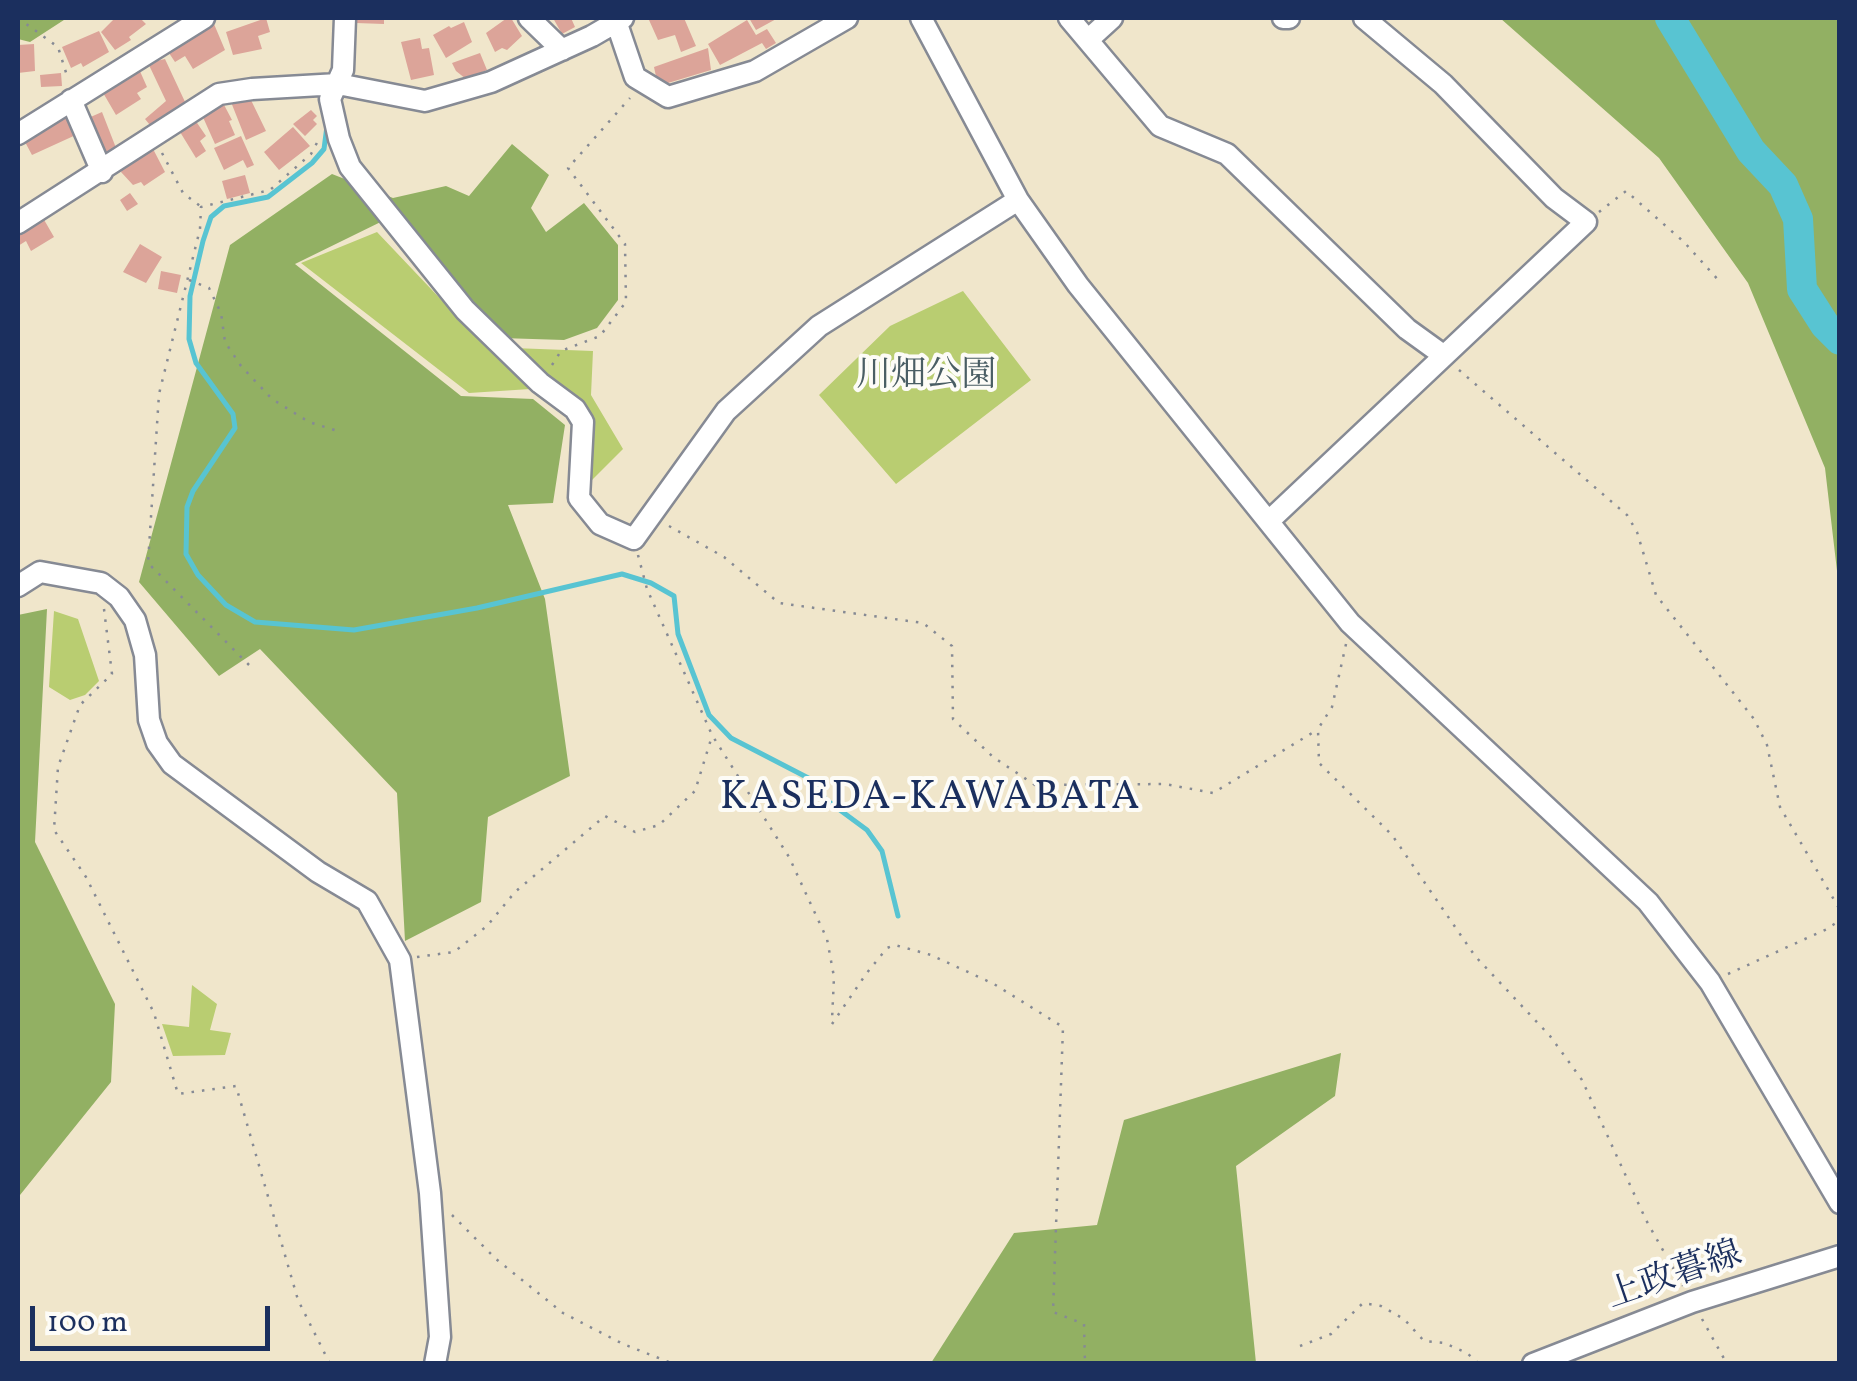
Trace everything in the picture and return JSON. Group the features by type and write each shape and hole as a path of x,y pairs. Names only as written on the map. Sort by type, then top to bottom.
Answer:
{"street":[{"path":"18,134 204,18"},
{"path":"345,18 343,70 330,99 350,167 465,310 540,383 575,409 583,422 578,498 600,524 634,538 726,411 818,326 1018,200"},
{"path":"529,18 562,50"},
{"path":"18,224 219,94 252,88 338,84 425,100 491,82 619,20 636,77 668,98 755,71 846,18"},
{"path":"921,18 1018,200 1078,285 1350,623 1622,875 1680,940 1710,982 1840,1203"},
{"path":"1069,18 1160,126 1227,154 1406,330 1443,356"},
{"path":"1089,39 1112,18"},
{"path":"1269,521 1586,222 1554,198 1443,84 1364,18"},
{"path":"72,99 102,172"},
{"path":"18,586 40,572 101,583 119,597 135,620 145,655 149,720 158,744 172,764 318,872 367,901 400,960 430,1192 440,1337 435,1364"},
{"name":"上政暮線","path":"1533,1364 1692,1302 1840,1256"}],"path":[{"path":"18,18 58,47 72,99"},
{"path":"540,383 561,352 600,336 626,302 625,244 568,168 644,82"},
{"path":"201,207 270,190 311,154 321,136"},
{"path":"154,138 184,192 201,207"},
{"path":"1586,222 1626,191 1684,242 1721,282"},
{"path":"201,207 200,230 159,394 148,563 249,666"},
{"path":"188,279 209,288 221,313 225,342 272,399 309,422 341,432"},
{"path":"1443,356 1627,516 1637,532 1656,595 1754,718 1767,745 1780,808 1840,910"},
{"path":"650,516 724,558 779,604 924,623 952,646 953,719 993,757 1035,786 1165,784 1213,793 1318,729 1332,708 1350,623"},
{"path":"634,538 647,589 712,735 789,857 827,940 834,977 832,1024 866,974 887,948 895,945 931,955 994,984 1063,1027 1053,1312 1084,1324 1085,1364"},
{"path":"101,583 112,674 80,705 58,767 54,830 86,877 154,1013 178,1094 236,1086 298,1300 330,1364"},
{"path":"1318,729 1319,763 1392,835 1475,956 1550,1036 1582,1080 1646,1220 1727,1364"},
{"path":"400,960 454,952 487,926 515,892 604,816 635,832 659,825 695,791 712,735"},
{"path":"1710,982 1827,930 1840,920"},
{"path":"430,1192 496,1259 563,1314 674,1364"},
{"path":"1300,1346 1331,1334 1363,1303 1381,1306 1404,1319 1424,1342 1444,1343 1468,1353 1479,1364"}],"green space":[{"path":"18,18 67,18 30,42 18,39"},
{"path":"1500,18 1839,18 1839,588 1825,468 1748,283 1659,158"},
{"path":"512,144 549,175 531,208 546,232 584,203 618,245 618,300 597,328 564,340 501,338 399,213 295,264 461,396 533,399 565,425 553,503 508,505 545,599 570,776 488,817 481,902 405,941 397,793 260,649 219,676 139,582 230,245 332,174 393,198 446,186 469,196"},
{"path":"377,232 486,347 593,351 591,395 623,449 590,482 591,412 561,387 469,393 301,263"},
{"name":"川畑公園","path":"963,291 1031,380 896,484 819,395 890,326"},
{"path":"47,609 35,842 115,1004 111,1082 20,1195 18,615"},
{"path":"54,611 78,619 99,681 85,695 70,700 49,687"},
{"path":"192,985 217,1004 210,1030 231,1033 225,1055 173,1056 162,1024 189,1027"},
{"path":"1341,1053 1335,1096 1236,1166 1256,1363 931,1363 1014,1233 1097,1225 1124,1120"}],"building":[{"path":"115,18 140,18 146,24 115,50 101,32"},
{"path":"266,18 270,32 258,36 262,49 233,55 226,32"},
{"path":"356,18 384,18 384,24 356,23"},
{"path":"511,18 522,36 507,50 495,52 486,33"},
{"path":"553,18 571,18 575,27 562,34"},
{"path":"684,18 696,46 681,52 675,35 658,40 649,20"},
{"path":"749,18 778,18 756,30"},
{"path":"747,20 756,35 767,29 776,43 766,49 762,43 720,65 708,44"},
{"path":"464,22 472,42 446,58 433,35"},
{"path":"214,24 225,50 193,69 185,56 175,62 167,50"},
{"path":"99,31 109,52 83,67 81,63 71,68 62,47"},
{"path":"420,38 422,49 429,48 434,75 411,80 401,42"},
{"path":"34,44 35,71 18,73 18,45"},
{"path":"708,48 711,70 658,86 654,67"},
{"path":"480,53 487,70 466,79 456,71 452,63"},
{"path":"165,59 186,104 154,130 145,119 166,101 148,63"},
{"path":"139,69 147,87 137,93 141,99 116,115 102,91"},
{"path":"61,73 62,86 41,87 40,75"},
{"path":"239,98 241,102 250,98 266,131 246,140 231,102"},
{"path":"222,101 235,135 215,144 202,115 209,113 206,108"},
{"path":"311,110 317,116 313,120 317,124 305,136 293,124"},
{"path":"102,112 118,153 104,159 86,119"},
{"path":"65,113 78,134 32,155 25,142 33,137 31,134"},
{"path":"193,117 206,136 200,141 206,151 196,158 177,127"},
{"path":"293,127 310,146 279,170 264,152"},
{"path":"241,136 254,165 247,168 243,160 224,170 214,148"},
{"path":"152,147 165,172 144,186 141,182 133,185 122,169"},
{"path":"245,175 250,193 227,199 222,181"},
{"path":"130,193 138,204 127,211 120,200"},
{"path":"43,218 54,237 31,251 26,241 18,246 18,233"},
{"path":"140,244 162,257 146,283 123,272"},
{"path":"161,271 181,275 177,293 158,289"}],"waterway":[{"path":"1670,18 1751,151 1783,185 1798,219 1802,289 1825,325 1840,340"},
{"path":"327,126 324,149 312,163 268,197 224,206 211,217 203,241 190,296 189,339 196,363 233,414 235,428 193,491 187,507 186,554 198,575 226,605 255,622 354,630 477,608 622,574 651,583 674,596 678,634 709,715 731,738 818,783 825,799 867,830 882,851 898,916"}],"district":[{"name":"KASEDA-KAWABATA","path":"931,801"}]}
